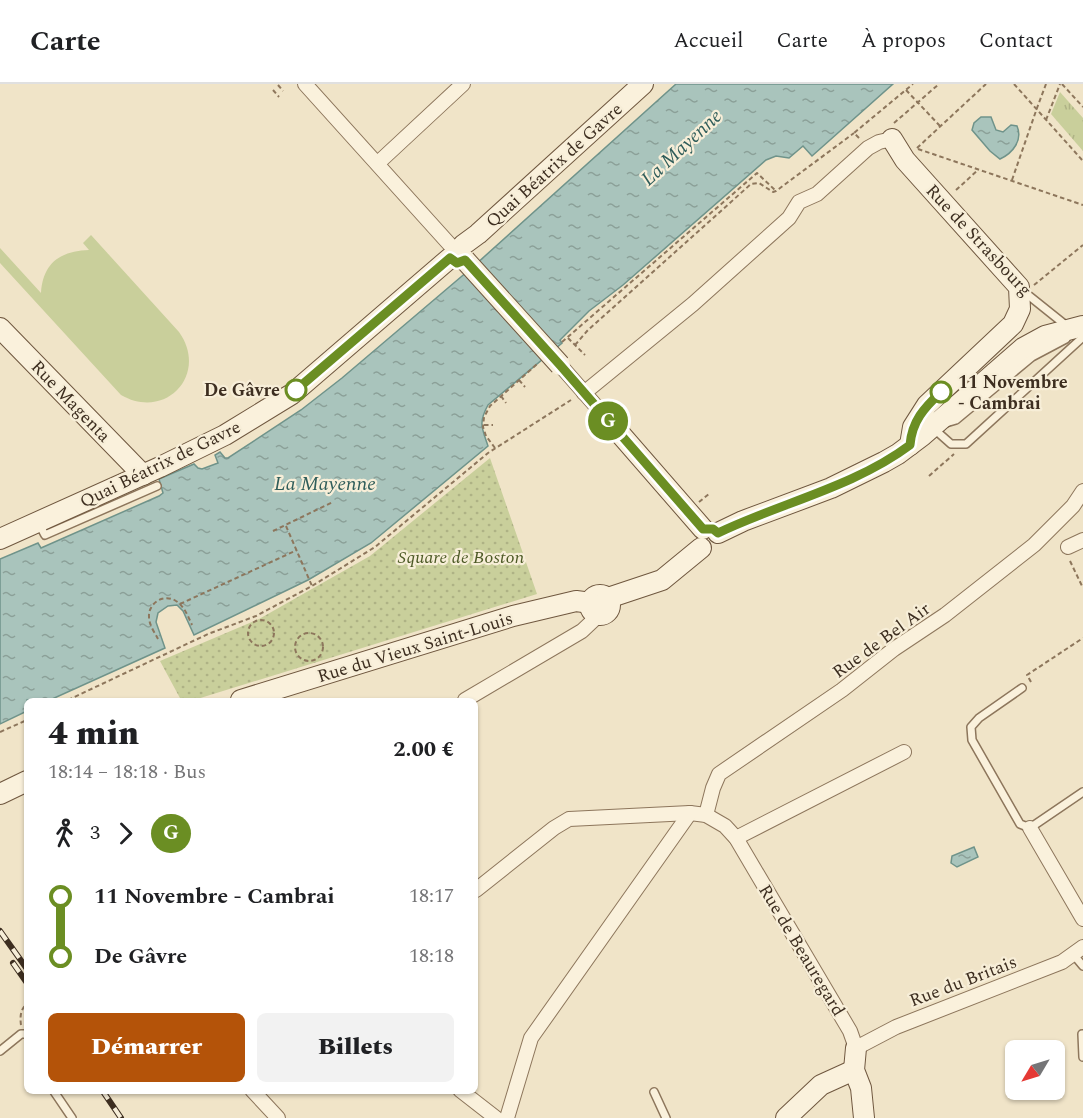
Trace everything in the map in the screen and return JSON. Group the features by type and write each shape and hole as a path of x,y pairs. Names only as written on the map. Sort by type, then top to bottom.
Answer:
{"street":[{"path":"306,84 457,252 551,362 584,393 609,421 707,537"},
{"path":"378,163 463,84"},
{"name":"Quai Béatrix de Gavre","path":"0,539 38,522 150,480 292,394 478,234 643,84"},
{"path":"584,393 693,304 789,218 800,202 817,194 868,148 879,142 900,145"},
{"name":"Rue de Strasbourg","path":"900,145 904,160 1025,288"},
{"path":"910,445 913,427 927,405 1013,324 1020,309 1025,288"},
{"name":"Rue Magenta","path":"0,328 150,480"},
{"name":"Rue du Vieux Saint-Louis","path":"247,698 513,616 576,601 599,605 662,580 707,537 831,488 884,462 910,445 1023,348 1039,338 1080,331"},
{"name":"Rue de Bel Air","path":"706,815 719,774 842,690 894,649 945,615 1034,545 1073,506 1083,491"},
{"path":"1068,547 1083,540"},
{"path":"468,698 582,632 599,605"},
{"path":"736,838 904,752"},
{"path":"507,1118 531,1038 690,813"},
{"name":"Rue de Beauregard","path":"478,888 554,828 569,819 690,813 706,815 725,826 736,838 850,1031 856,1048 854,1070 861,1088 864,1118"},
{"path":"1030,828 1083,919"},
{"name":"Rue du Britais","path":"856,1048 896,1027 1062,962 1078,951"},
{"path":"786,1118 821,1085 854,1070"},
{"path":"256,1094 278,1118"},
{"path":"465,1094 496,1118"}],"lane":[{"name":"Rue de Strasbourg","path":"1025,288 1080,331"},
{"path":"927,405 932,427 951,444 966,444 1080,331"},
{"path":"1022,688 979,718 971,728 972,740 1020,824 1030,828 1083,792"},
{"path":"1078,951 1083,966"},
{"path":"0,1050 24,1034"},
{"path":"1083,1034 1083,1057"},
{"path":"654,1092 666,1118"},
{"path":"56,1094 72,1118"}],"path":[{"path":"568,345 574,343 751,184 759,183 773,192 776,191 854,133 913,84"},
{"path":"939,84 891,126 900,145 916,148 1083,205"},
{"path":"916,148 986,84"},
{"path":"1014,84 1083,161"},
{"path":"1012,181 1046,84"},
{"path":"1046,120 1061,84 1083,107"},
{"path":"278,85 283,91"},
{"path":"273,90 279,97"},
{"path":"906,90 940,126"},
{"path":"854,133 868,148"},
{"path":"950,196 979,170"},
{"path":"559,344 757,173 776,191"},
{"path":"1025,288 1083,245"},
{"path":"567,337 585,355"},
{"path":"495,448 486,436 483,425 484,417 490,406 519,380 551,362"},
{"path":"519,380 525,387"},
{"path":"72,698 208,634 253,620 312,586 375,547 495,448 584,393"},
{"path":"501,396 506,403"},
{"path":"483,425 493,425"},
{"path":"929,476 966,444"},
{"path":"273,531 333,502"},
{"path":"285,525 312,586"},
{"path":"1068,547 1067,552 1083,588"},
{"path":"180,604 297,550"},
{"path":"158,639 149,616 152,606 161,599 173,599 180,604 192,625"},
{"path":"253,620 266,620 272,626 273,638 268,644 255,644 249,637 249,628 253,620"},
{"path":"305,633 318,636 323,643 323,652 313,661 303,660 295,649 297,639 305,633"},
{"path":"1022,688 1031,682 1027,675 1083,638"},
{"path":"0,732 24,721"},
{"path":"24,1006 20,1017 24,1034"}],"green space":[{"path":"1060,92 1083,118 1083,151 1051,114"},
{"path":"91,235 179,332 187,348 189,363 186,377 178,389 167,398 153,402 138,401 121,395 0,263 0,248 41,293 42,283 49,266 62,256 89,250 83,243"},
{"name":"Square de Boston","path":"490,458 537,594 200,698 180,698 160,661 259,619 370,556"}],"water":[{"name":"La Mayenne","path":"676,84 893,84 812,156 803,146 789,158 776,156 766,160 623,285 589,311 560,340 562,343 488,405 482,426 488,446 371,543 308,580 194,635 183,611 177,605 168,606 158,613 156,622 165,648 54,698 24,698 24,712 0,724 0,559 38,543 41,548 159,496 163,493 159,479 194,464 202,469 218,463 215,455 220,452 228,458 301,410 342,378 475,265"},
{"path":"981,117 991,117 996,130 1003,132 1011,125 1017,126 1019,136 1016,146 1000,159 972,130 974,123"},
{"path":"974,847 978,857 957,867 951,863 952,856"}],"railway":[{"path":"0,931 24,965"},
{"path":"13,963 24,979"},
{"path":"105,1094 121,1118"}],"bus line":[{"name":"G","path":"296,390 450,258 457,263 465,260 703,529 710,528 718,533 743,521 831,488 898,454 910,445 913,427 927,405 941,392"}],"place":[{"name":"De Gâvre","path":"296,390"},
{"name":"11 Novembre - Cambrai","path":"941,392"}]}
